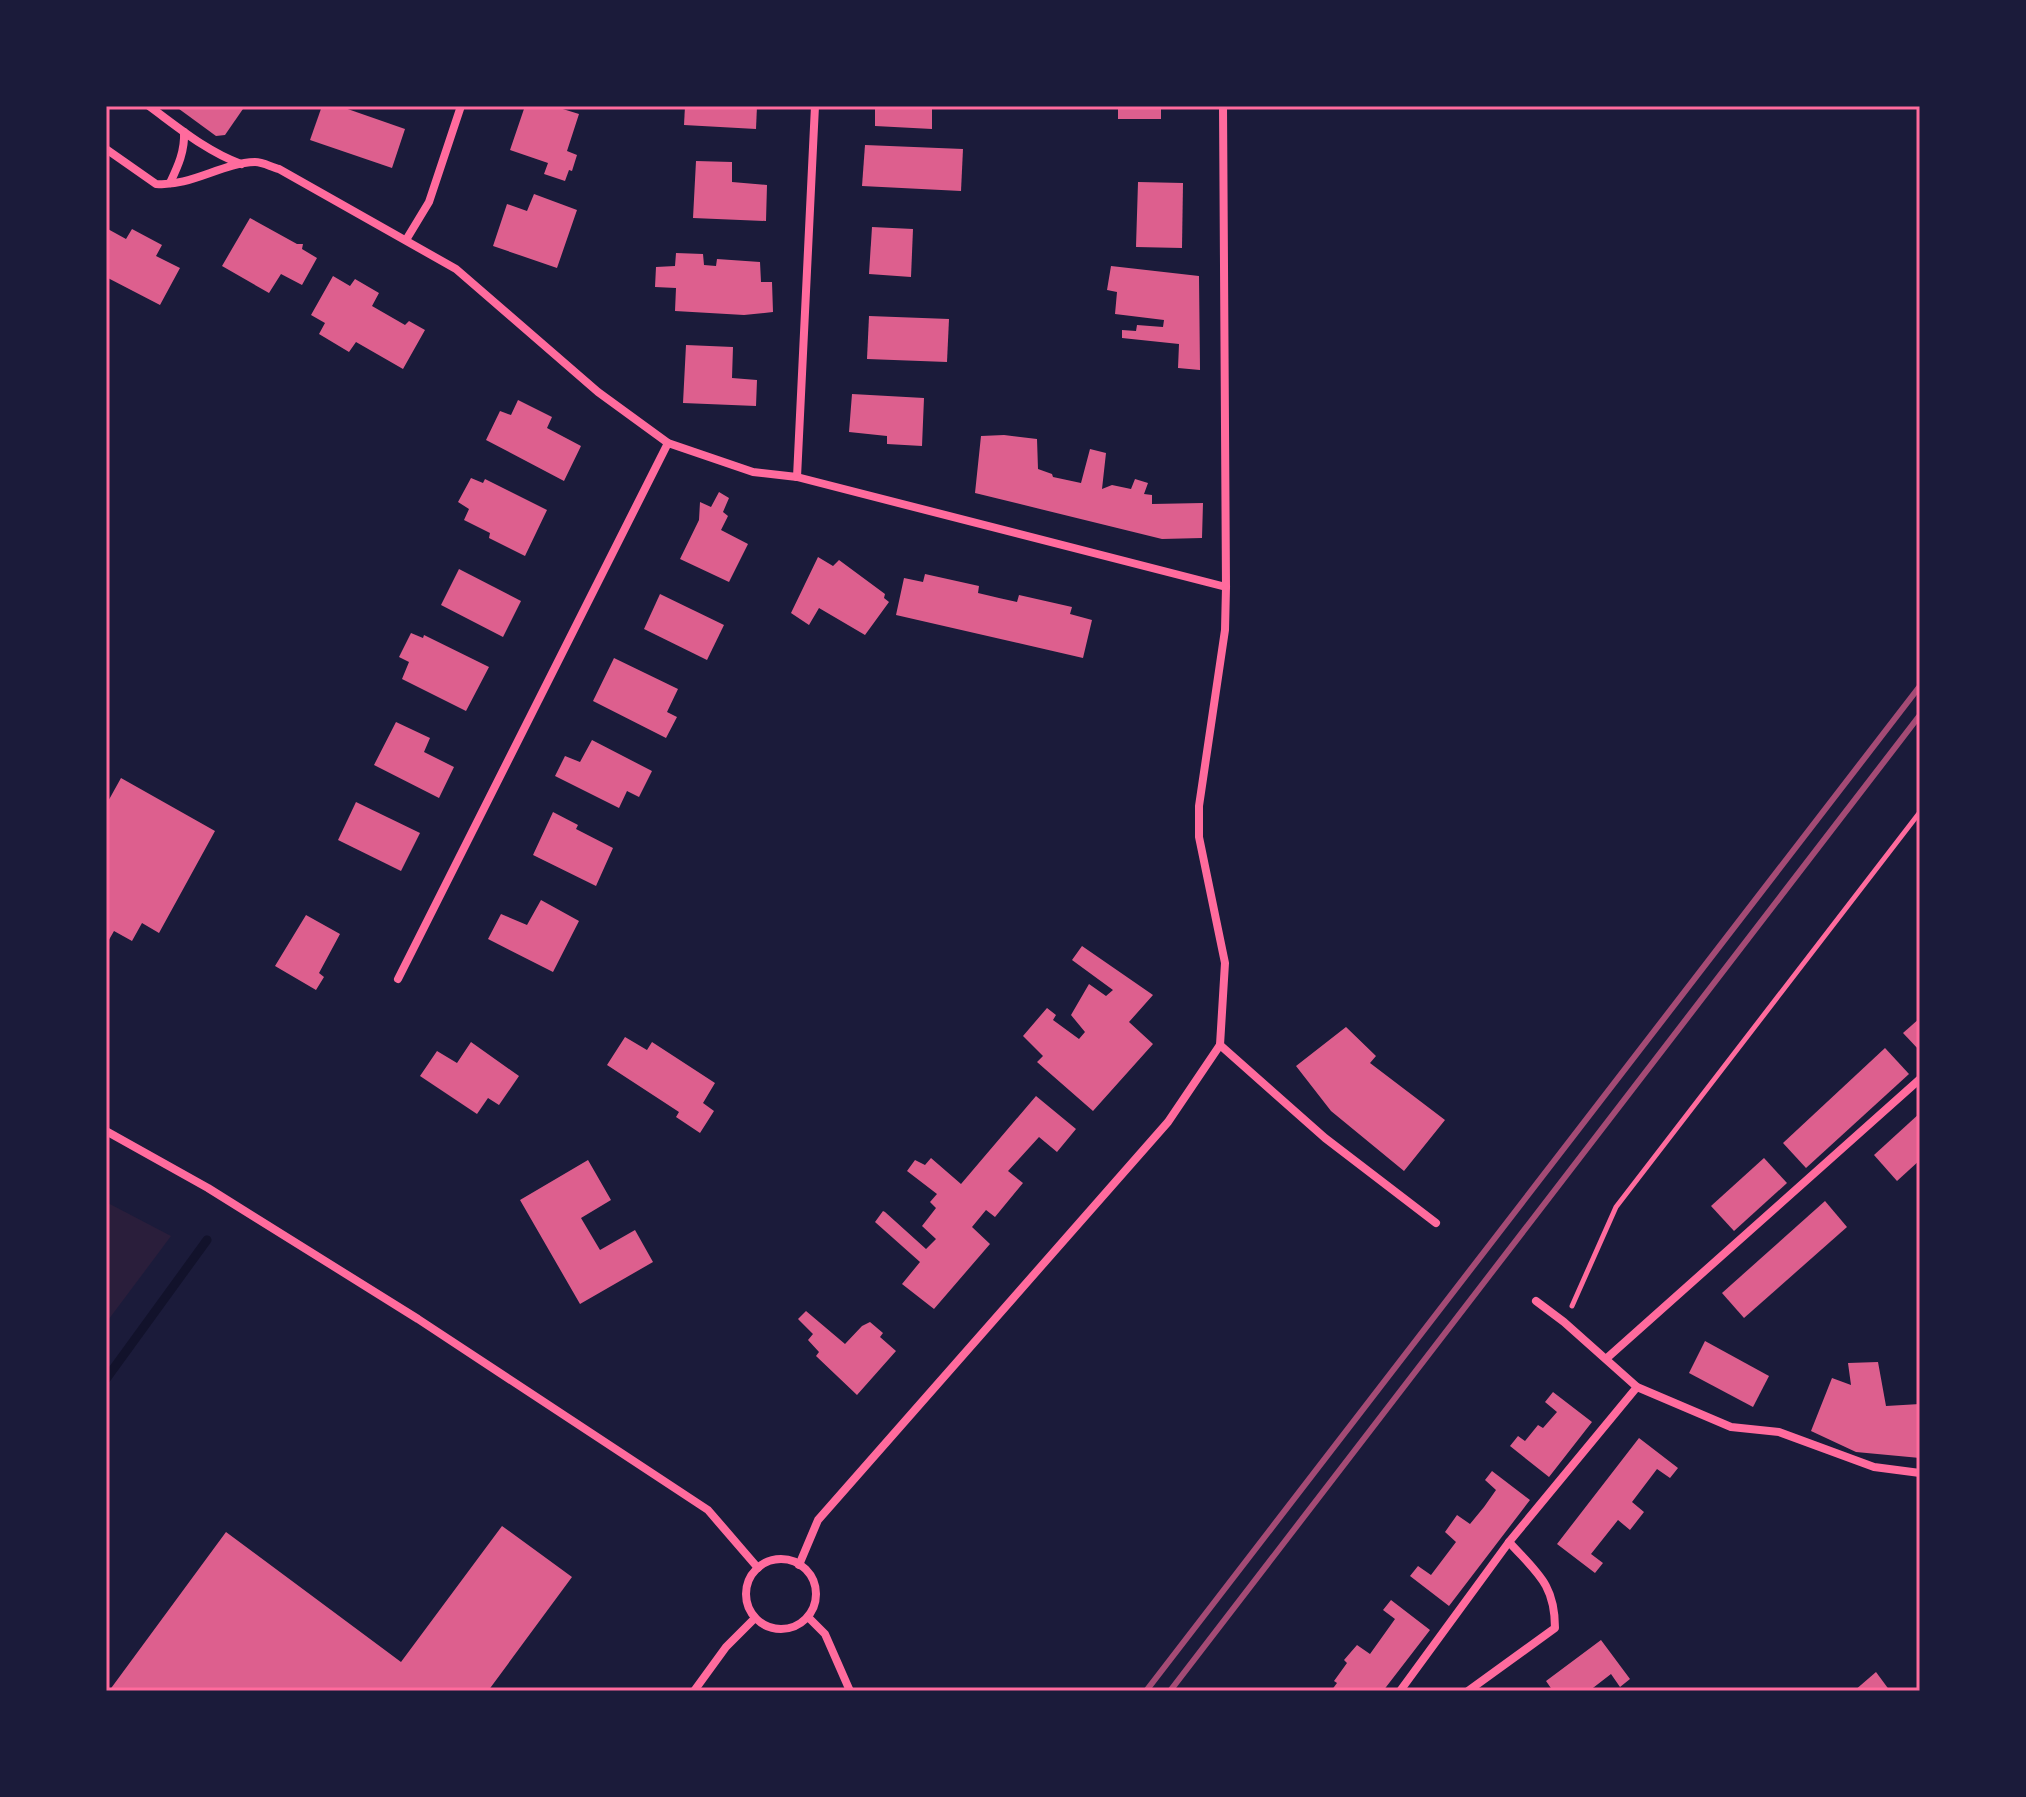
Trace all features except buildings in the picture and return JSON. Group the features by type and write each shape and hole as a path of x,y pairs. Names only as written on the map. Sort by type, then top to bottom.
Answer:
{"street":[{"path":"149,106 217,155 242,164"},
{"path":"406,240 429,202 461,106"},
{"path":"797,477 815,106"},
{"path":"799,1565 818,1520 1168,1122 1220,1045 1225,963 1199,837 1199,806 1225,630 1223,106"},
{"path":"170,183 180,161 184,132"},
{"path":"106,149 149,181 170,183 258,162 279,169 456,269 598,392 668,443 753,472 797,477 1226,587"},
{"path":"398,979 668,443"},
{"path":"1220,1045 1325,1138 1436,1223"},
{"path":"1607,1358 1920,1079"},
{"path":"106,1131 208,1188 418,1319 708,1510 758,1568"},
{"path":"1536,1301 1607,1358 1637,1387 1731,1427 1779,1432 1874,1467 1920,1473"},
{"path":"1400,1691 1509,1542 1637,1387"},
{"path":"1468,1691 1555,1628 1555,1604 1544,1582 1509,1542"},
{"path":"778,1559 799,1565 808,1572 816,1595 808,1617 801,1624 782,1630 763,1625 755,1618 746,1598 747,1587 758,1568 778,1559"},
{"path":"808,1617 825,1634 850,1691"},
{"path":"694,1691 726,1647 755,1618"}],"path":[{"path":"1564,1322 1616,1207 1920,812"}],"shaded area":[{"path":"106,1202 171,1236 106,1323"}],"waterway":[{"path":"106,1379 207,1240"}],"railway":[{"path":"1146,1691 1920,686"},
{"path":"1170,1691 1920,715"}]}
